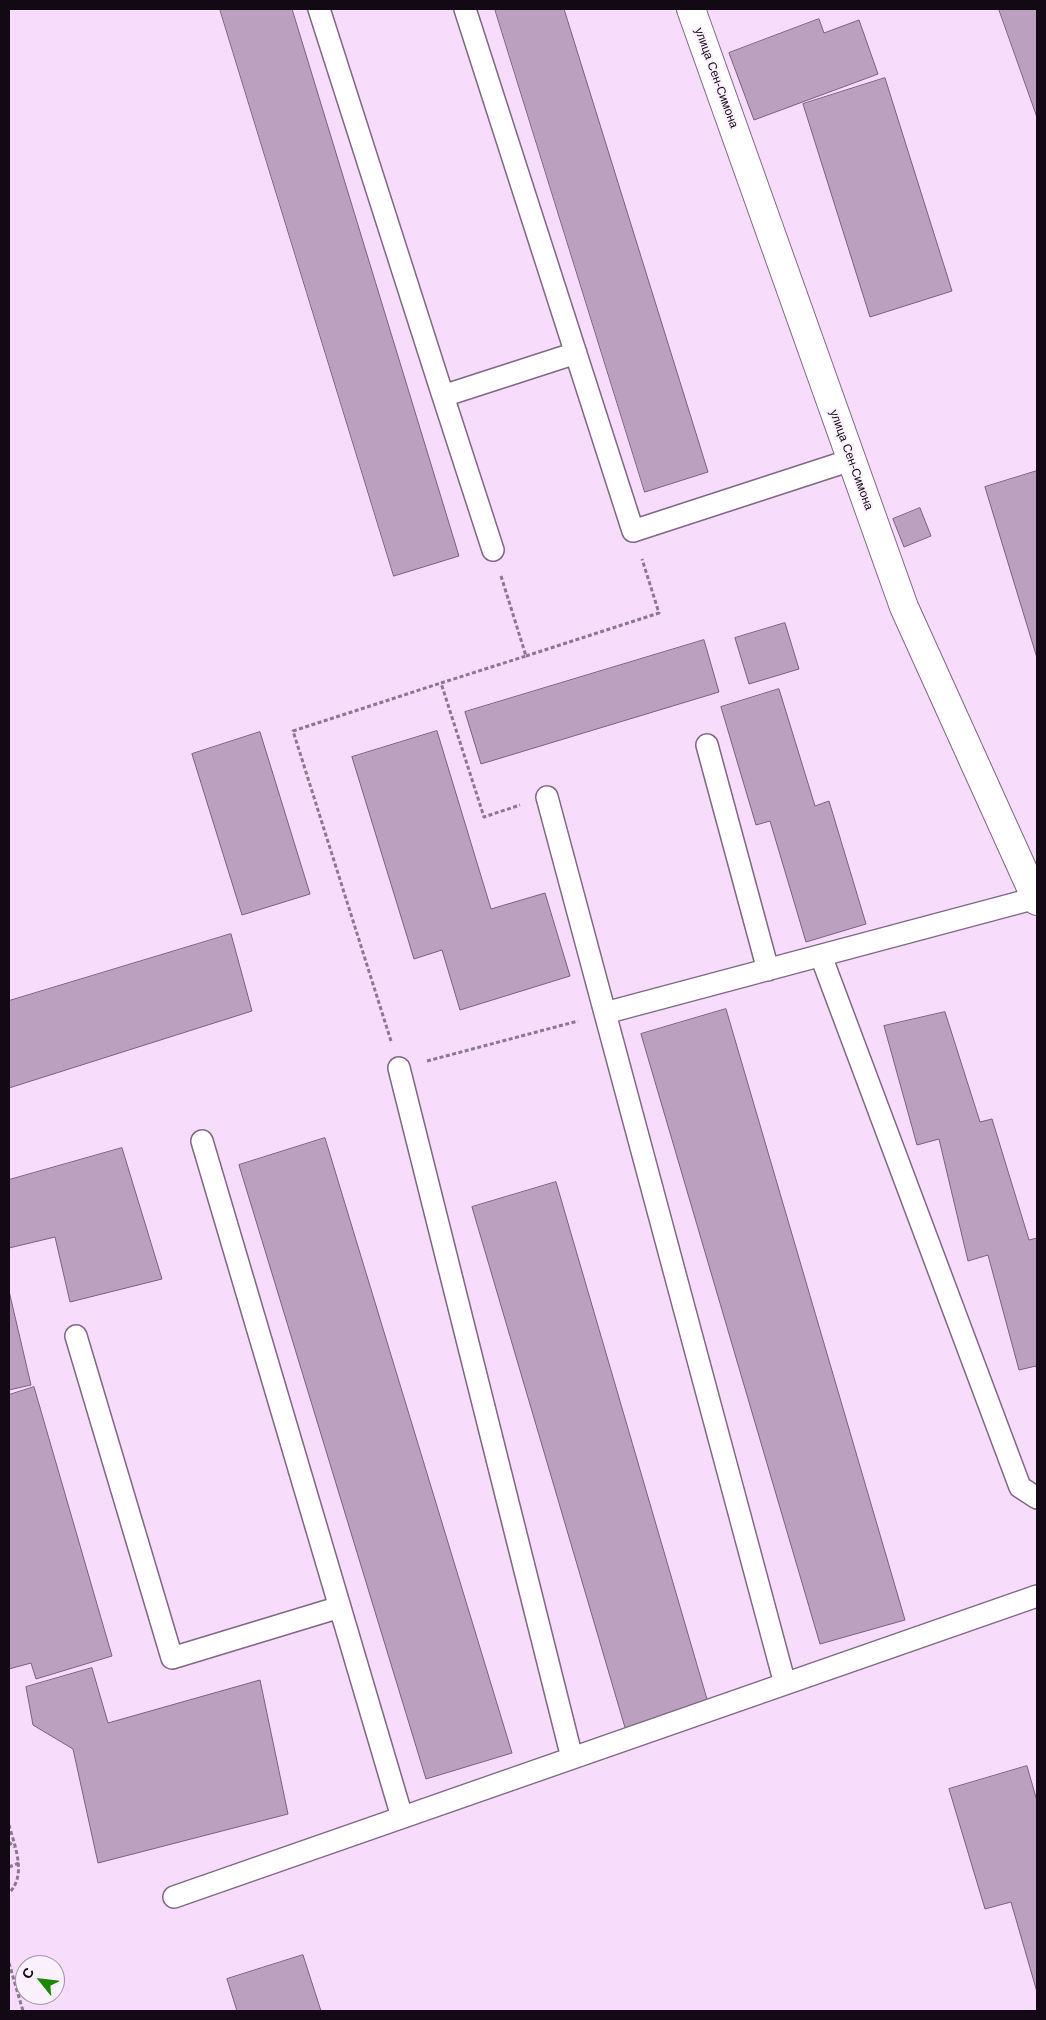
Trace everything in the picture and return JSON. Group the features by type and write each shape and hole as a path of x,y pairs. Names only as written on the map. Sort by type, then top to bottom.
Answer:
{"street":[{"name":"улица Сен-Симона","path":"691,9 904,607 1037,900"}],"lane":[{"path":"319,9 493,550"},
{"path":"464,9 633,531 851,460"},
{"path":"443,396 576,353"},
{"path":"707,745 768,970"},
{"path":"547,796 786,1684"},
{"path":"605,1014 1037,900"},
{"path":"821,956 1020,1487 1037,1498"},
{"path":"400,1068 572,1758"},
{"path":"202,1141 402,1817"},
{"path":"76,1336 172,1658 340,1607"},
{"path":"174,1897 1037,1596"}],"path":[{"path":"605,1014 400,1068 293,731 659,613 633,531"},
{"path":"493,550 526,656"},
{"path":"441,683 484,817 547,796"},
{"path":"9,1825 19,1863 16,1886 9,1893"},
{"path":"9,1842 15,1847"},
{"path":"9,1867 19,1863"},
{"path":"9,1963 11,1976 23,2011"}],"building":[{"path":"220,9 292,9 459,556 394,576"},
{"path":"495,9 564,9 708,472 645,492"},
{"path":"999,9 1037,9 1037,117"},
{"path":"819,19 824,33 859,20 878,74 754,120 729,53"},
{"path":"885,78 952,291 870,317 803,104"},
{"path":"1037,471 1037,658 985,487"},
{"path":"920,508 931,536 904,547 893,519"},
{"path":"785,623 799,669 749,684 735,638"},
{"path":"704,640 719,692 481,764 465,712"},
{"path":"779,689 815,806 829,801 866,924 806,942 770,821 756,825 721,707"},
{"path":"437,731 491,909 545,893 570,976 460,1010 442,950 414,959 352,757"},
{"path":"260,732 310,894 242,915 192,754"},
{"path":"231,934 252,1011 9,1088 9,1001"},
{"path":"726,1009 905,1620 820,1644 641,1034"},
{"path":"945,1012 980,1122 992,1119 1029,1240 1037,1238 1037,1371 1036,1366 1019,1370 988,1255 968,1261 939,1139 917,1145 884,1026"},
{"path":"325,1138 512,1753 426,1779 239,1165"},
{"path":"122,1148 162,1279 70,1302 55,1237 9,1248 9,1180"},
{"path":"556,1182 709,1706 626,1731 472,1207"},
{"path":"9,1291 31,1385 9,1390"},
{"path":"34,1387 112,1656 36,1679 31,1663 9,1669 9,1395"},
{"path":"92,1668 108,1723 260,1680 288,1814 98,1863 73,1749 33,1725 26,1687"},
{"path":"1027,1766 1037,1801 1037,1992 1011,1902 985,1909 949,1789"},
{"path":"303,1955 321,2011 237,2011 227,1979"}]}
